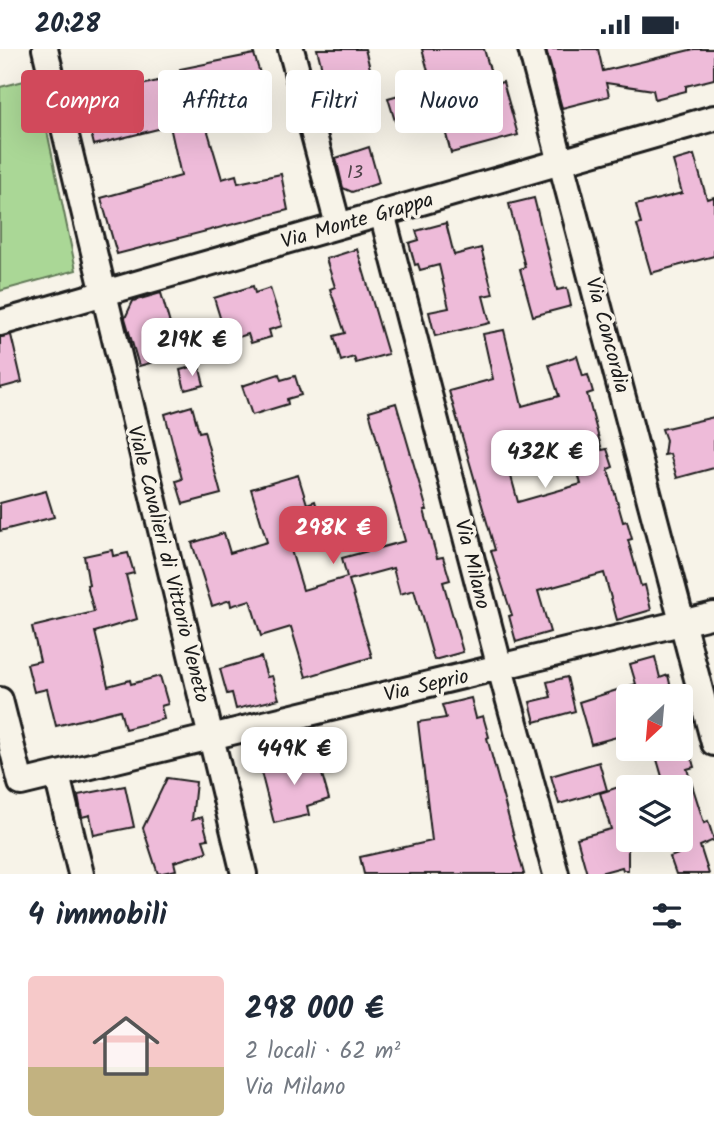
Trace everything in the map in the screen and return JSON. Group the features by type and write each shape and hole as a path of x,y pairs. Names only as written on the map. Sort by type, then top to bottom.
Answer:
{"street":[{"name":"Viale Cavalieri di Vittorio Veneto","path":"45,49 244,874"},
{"path":"291,49 338,225"},
{"name":"Via Concordia","path":"531,49 714,743"},
{"name":"Via Monte Grappa","path":"0,323 714,118"},
{"name":"Via Milano","path":"383,213 556,874"},
{"name":"Via Seprio","path":"0,700 21,783 714,615"},
{"path":"57,775 81,874"}],"green space":[{"path":"21,82 21,133 47,133 76,270 0,291 0,87"}],"building":[{"path":"317,49 365,49 370,70 322,70"},
{"path":"422,49 484,49 490,70 428,70"},
{"path":"546,49 598,49 603,71 694,49 714,49 714,79 686,86 686,91 655,99 653,90 606,83 609,96 562,108"},
{"path":"254,54 259,70 180,70"},
{"path":"158,81 158,129 144,132 144,84"},
{"path":"503,82 518,135 451,153 446,133 503,133"},
{"path":"395,96 395,121 388,98"},
{"path":"91,133 142,133 94,145"},
{"path":"172,133 208,133 222,179 236,175 238,183 281,174 288,210 117,254 101,198 181,176"},
{"path":"369,147 379,183 352,192 343,188 336,158"},
{"path":"694,155 707,199 714,197 714,256 651,273 637,225 641,224 636,205 682,193 673,161"},
{"path":"534,198 557,290 567,288 571,306 533,316 520,269 525,267 509,204"},
{"path":"446,223 454,255 481,248 493,294 483,296 490,323 435,336 429,312 449,308 439,265 420,270 418,264 415,265 409,243 419,240 416,231"},
{"path":"357,249 388,354 356,363 354,357 341,361 334,336 345,333 330,289 335,287 326,259"},
{"path":"253,286 255,293 270,288 282,326 269,330 271,337 251,343 248,334 233,339 228,322 222,324 214,298"},
{"path":"161,293 179,355 139,366 125,318 133,301"},
{"path":"504,330 522,406 559,396 549,365 577,356 583,376 588,375 593,392 587,394 602,450 607,449 613,467 608,469 623,522 627,521 632,539 628,540 641,586 645,585 651,610 617,620 604,573 538,591 550,632 516,642 509,616 512,615 491,551 495,550 449,391 493,379 483,334","holes":["569,441 581,484 518,502 506,458"]},
{"path":"11,335 22,382 0,388 0,337"},
{"path":"199,365 204,385 185,390 180,370"},
{"path":"279,374 281,380 295,376 301,395 287,399 288,404 252,415 242,386"},
{"path":"396,403 427,510 424,510 437,558 443,557 450,580 443,582 463,652 434,660 414,590 400,594 393,568 349,580 372,657 306,677 291,627 261,636 250,600 231,606 230,600 212,606 192,543 224,533 230,553 267,542 251,489 298,475 307,504 315,501 322,525 314,527 318,539 290,547 303,590 347,577 342,558 405,541 369,411"},
{"path":"192,406 199,432 204,431 221,494 183,504 176,481 182,479 165,414"},
{"path":"714,417 714,468 677,478 670,454 664,455 666,440 662,429"},
{"path":"46,491 54,517 0,531 0,503"},
{"path":"112,550 113,556 128,553 134,573 126,575 137,619 95,632 108,686 130,680 131,684 160,676 168,704 161,706 164,719 125,729 120,710 56,726 47,689 34,692 27,664 40,661 32,627 94,612 87,585 84,556"},
{"path":"261,657 267,677 272,676 279,699 236,709 232,693 227,694 220,669"},
{"path":"655,657 660,678 668,675 670,684 636,684 630,664"},
{"path":"567,677 575,711 535,722 530,702 551,697 547,682"},
{"path":"616,690 616,737 591,744 579,702"},
{"path":"471,698 476,718 483,716 524,874 364,874 360,857 432,841 418,722 446,718 442,705"},
{"path":"316,753 329,799 307,806 309,815 274,823 260,768"},
{"path":"657,761 692,761 694,767 687,769 689,775 662,775"},
{"path":"599,762 607,790 559,804 551,776"},
{"path":"167,778 196,782 192,820 202,817 208,839 203,840 207,852 174,862 176,870 158,874 143,828"},
{"path":"125,786 134,827 94,835 90,815 82,817 78,795"},
{"path":"616,788 616,852 628,852 628,870 623,870 622,867 587,874 577,838 611,829 600,793"},
{"path":"693,788 704,823 708,821 714,840 700,846 709,874 676,874 670,857 693,852"}]}
